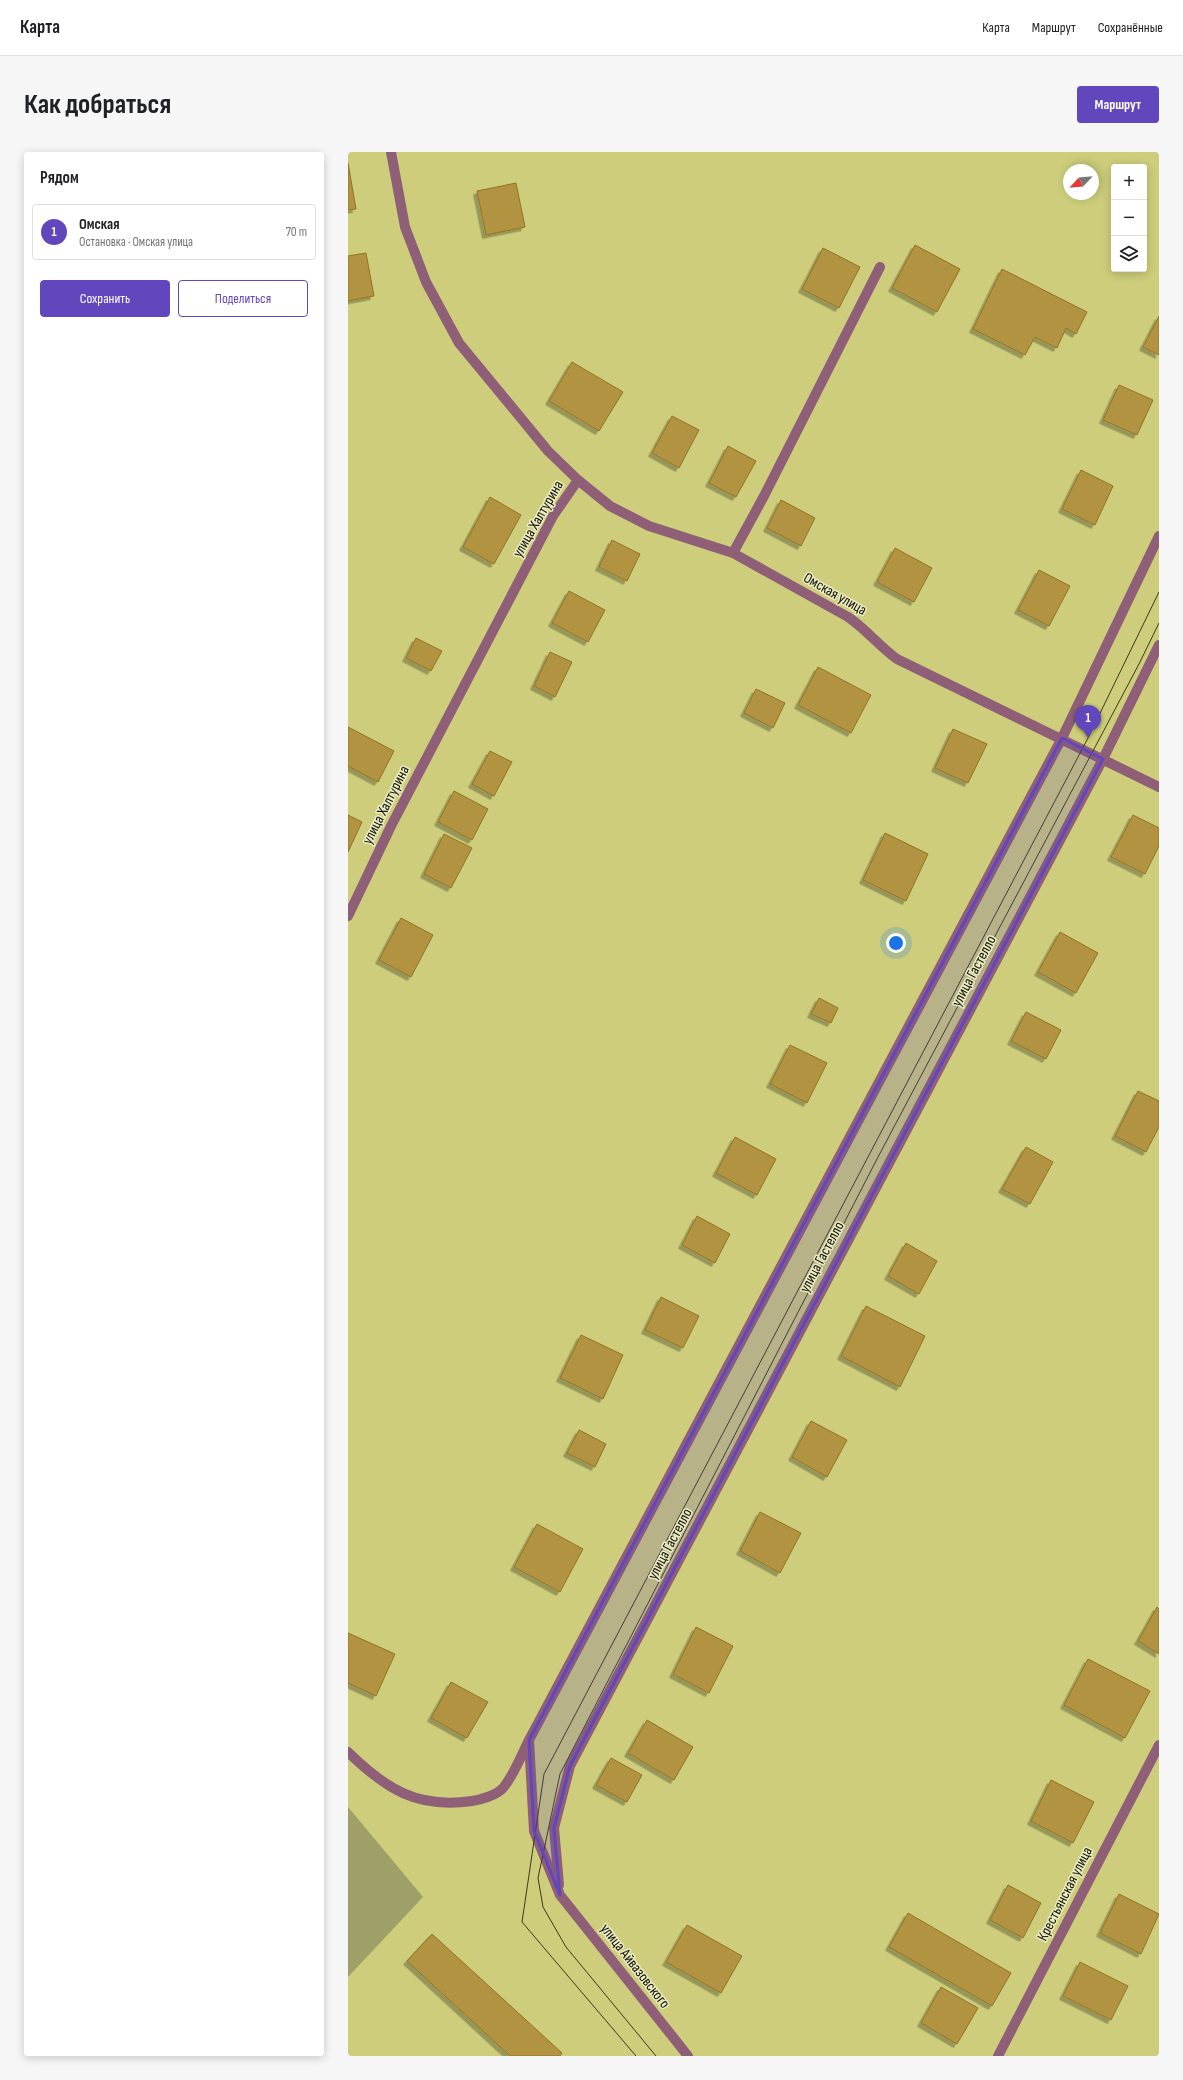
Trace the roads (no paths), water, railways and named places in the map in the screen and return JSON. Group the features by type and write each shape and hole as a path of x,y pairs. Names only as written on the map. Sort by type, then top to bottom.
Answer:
{"street":[{"name":"улица Халтурина","path":"348,916 392,826 553,516 578,480 548,451 459,343 426,282 406,227 391,152"},
{"path":"733,553 880,266"},
{"name":"Омская улица","path":"578,480 610,506 650,526 733,553 848,617 862,627 886,651 897,659 1062,738 1159,787"},
{"path":"348,1752 390,1788 423,1801 455,1804 478,1800 502,1790 1062,738 1159,536"},
{"name":"улица Гастелло","path":"560,1895 554,1828 570,1766 1103,759 1159,645"},
{"name":"улица Айвазовского","path":"529,1740 534,1831 560,1895 688,2056"},
{"name":"Крестьянская улица","path":"998,2056 1159,1745"}],"tram line":[{"path":"636,2056 522,1922 544,1774 1088,738 1159,592"},
{"path":"656,2056 566,1947 543,1907 538,1878 560,1774 877,1159 1139,664 1159,623"}],"place":[{"name":"Омская","path":"1088,738"}]}
